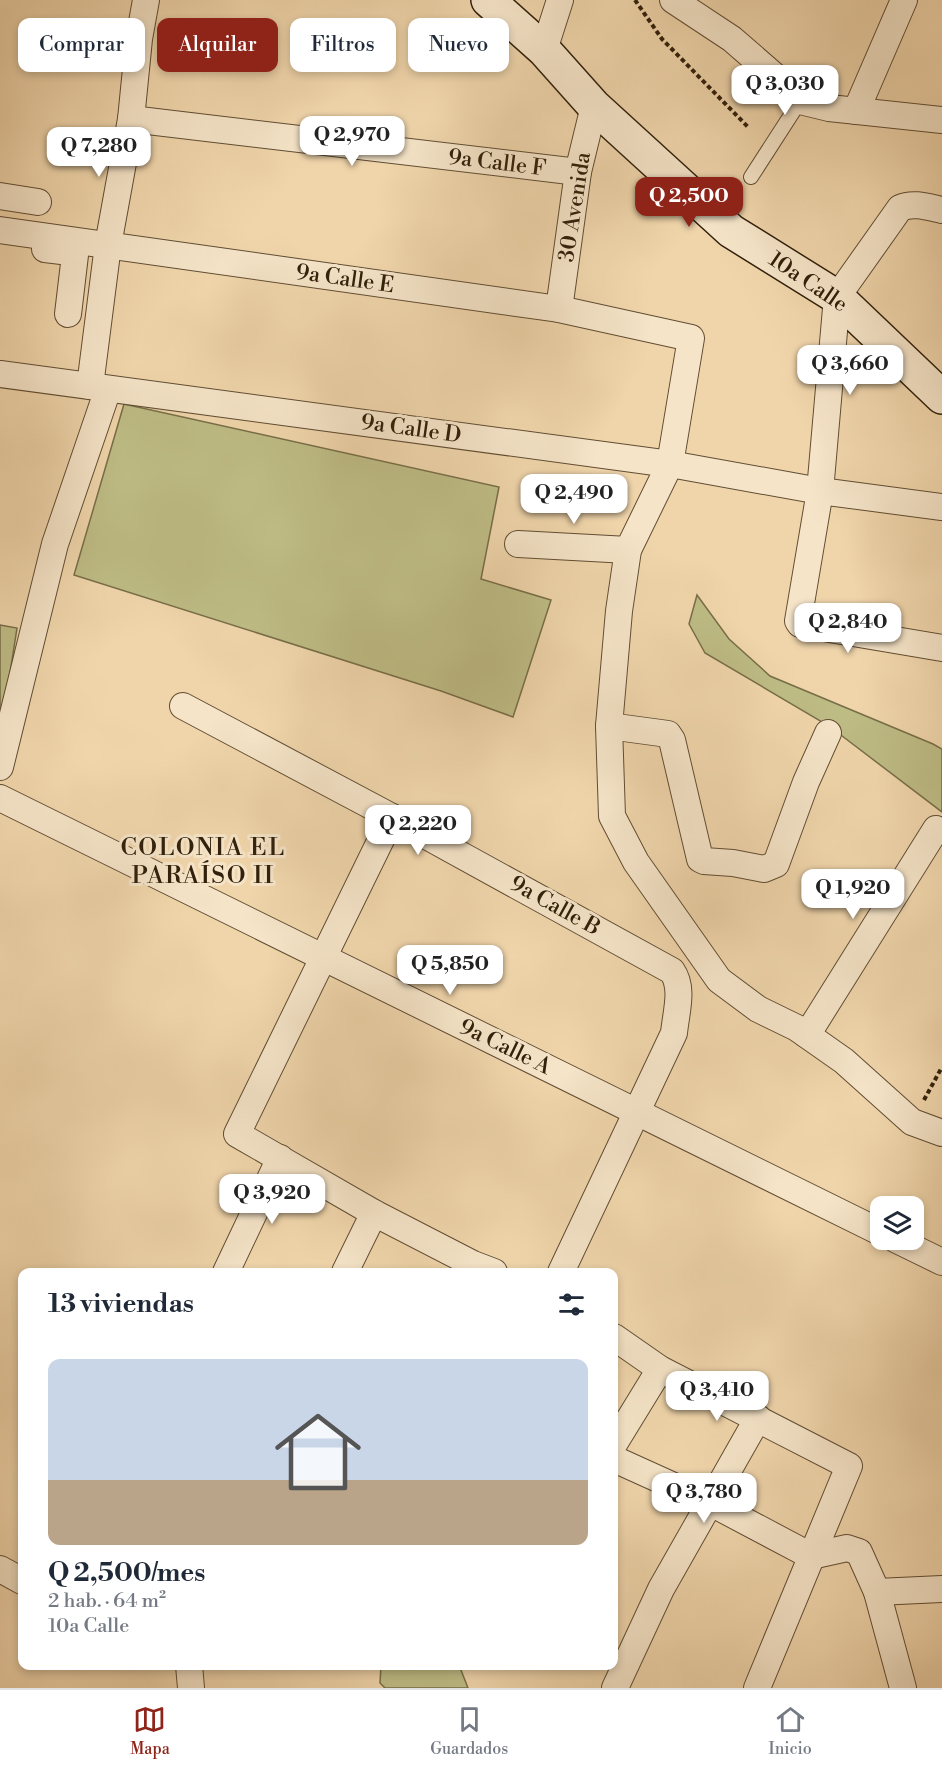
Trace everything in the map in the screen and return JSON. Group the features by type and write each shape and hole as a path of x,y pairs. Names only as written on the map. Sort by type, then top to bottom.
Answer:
{"street":[{"path":"0,767 55,544 99,387 108,245 131,119 139,39 146,0"},
{"name":"10a Calle","path":"488,0 544,50 594,106 731,231 837,297 942,397"},
{"path":"544,50 560,0"},
{"path":"673,0 732,39 800,101 829,108 942,120"},
{"path":"856,111 904,0"},
{"name":"30 Avenida","path":"559,309 578,172 594,106"},
{"name":"9a Calle F","path":"131,119 578,172"},
{"path":"0,196 38,202"},
{"path":"942,210 916,205 906,205 900,208 837,297 820,491 798,619 800,624 942,648"},
{"name":"9a Calle E","path":"0,230 559,309 689,336 692,340 670,465"},
{"path":"0,244 70,252 75,255 68,314"},
{"name":"9a Calle D","path":"0,374 670,465 820,491 942,507"},
{"path":"670,465 628,550 619,610 609,726 612,816 636,862 719,981 758,1009 807,1035 844,1061 912,1122 942,1133"},
{"path":"518,544 628,550"},
{"name":"9a Calle B","path":"183,706 392,817 672,971 678,980 679,992 674,1033 637,1113"},
{"path":"609,726 668,734 672,740 700,859 764,868 776,864 806,782 828,733"},
{"name":"9a Calle A","path":"0,798 870,1227"},
{"path":"392,817 238,1129 239,1136 476,1268"},
{"path":"807,1035 936,829"},
{"path":"563,1268 637,1113"},
{"path":"228,1268 280,1158"},
{"path":"347,1268 374,1212"},
{"path":"917,1250 942,1262"},
{"path":"618,1340 660,1369 849,1467 757,1688"},
{"path":"618,1437 660,1369"},
{"path":"615,1688 661,1589 758,1418"},
{"path":"618,1461 709,1502 811,1556 847,1548 859,1552 877,1592 903,1688"},
{"path":"0,1569 18,1579"},
{"path":"877,1592 942,1589"},
{"path":"189,1670 191,1688"}],"lane":[{"path":"751,177 800,101"}],"path":[{"path":"635,0 662,39 748,127"},
{"path":"912,1122 942,1067"}],"shaded area":[{"path":"124,404 499,487 481,579 551,600 513,717 441,691 74,575"},
{"path":"697,595 729,639 770,676 942,749 942,812 829,726 705,653 689,624"},
{"path":"0,625 17,628 0,737"},
{"path":"381,1670 461,1670 468,1688 385,1688 380,1683"}],"district":[{"name":"COLONIA EL PARAÍSO II","path":"203,862"}]}
